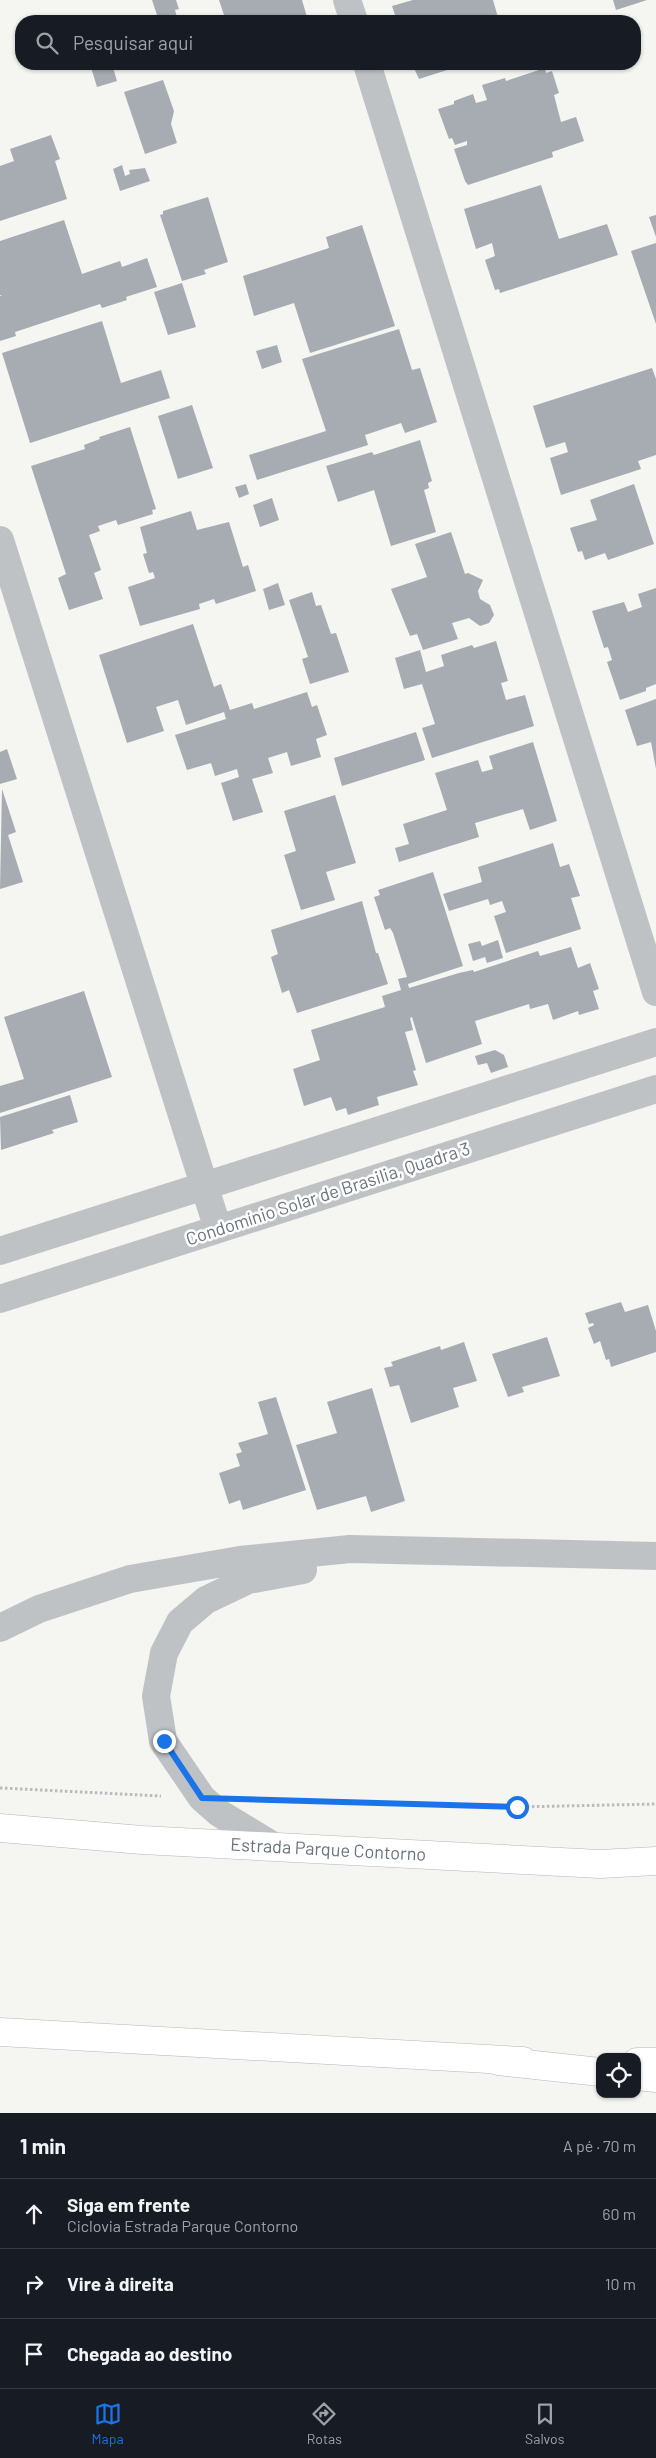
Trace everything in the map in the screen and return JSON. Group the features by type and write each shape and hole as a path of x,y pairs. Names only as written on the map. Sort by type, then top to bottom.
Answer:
{"main road":[{"name":"Estrada Parque Contorno","path":"0,1828 142,1840 275,1848 600,1864 656,1861"},
{"path":"0,2032 498,2061 596,2072"},
{"path":"498,2061 596,2061"},
{"path":"641,2062 656,2062"},
{"path":"641,2076 656,2078"}],"street":[{"path":"347,0 352,15"},
{"path":"369,70 656,992"},
{"path":"0,540 218,1229"},
{"path":"0,1251 656,1042"},
{"name":"Condomínio Solar de Brasilia, Quadra 3","path":"0,1299 656,1089"},
{"path":"0,1628 39,1609 130,1579 240,1560 350,1548 656,1556"},
{"path":"275,1848 219,1813 202,1798 164,1741 156,1696 164,1653 180,1622 206,1600 248,1580 431,1550"}],"path":[{"path":"0,1788 202,1798"},
{"path":"260,1800 517,1807 656,1804"}],"building":[{"path":"152,0 176,0 179,9 175,10 176,15 157,15"},
{"path":"219,0 302,0 306,15 224,15"},
{"path":"413,0 493,0 497,15 395,15 392,6"},
{"path":"613,0 647,0 616,10"},
{"path":"92,70 114,70 117,81 97,87"},
{"path":"415,70 447,70 419,79"},
{"path":"539,70 545,70 546,73 552,71 559,93 554,95 561,122 576,117 584,141 552,152 553,157 468,185 454,149 467,145 467,141 455,145 452,138 449,139 438,109 454,104 454,101 473,94 476,103 487,100 482,85 505,78 506,81"},
{"path":"163,80 174,111 171,124 177,143 145,154 124,92"},
{"path":"51,135 60,159 55,161 67,199 0,221 0,166 14,161 10,149"},
{"path":"122,165 125,176 130,174 129,170 145,168 150,181 120,191 113,169"},
{"path":"541,185 559,239 607,224 618,255 500,293 499,289 495,290 485,260 495,256 492,243 476,249 464,209"},
{"path":"208,197 228,262 204,270 206,274 182,281 160,215 163,214 163,211"},
{"path":"656,215 656,237 649,217"},
{"path":"64,220 82,274 120,261 122,267 147,258 157,287 126,297 127,300 102,308 100,304 15,332 16,336 0,341 0,296 2,295 0,295 0,241"},
{"path":"362,225 395,326 310,353 294,303 254,316 243,276 329,248 326,237"},
{"path":"656,243 656,324 631,251"},
{"path":"182,283 196,327 168,335 154,292"},
{"path":"102,321 121,383 161,370 170,398 30,443 2,353"},
{"path":"399,329 412,370 420,368 437,422 405,433 401,423 365,435 368,445 257,480 249,455 326,431 302,359"},
{"path":"277,345 282,362 262,369 256,351"},
{"path":"652,368 656,379 656,455 638,461 641,469 561,495 550,458 568,452 565,442 546,448 533,406"},
{"path":"192,405 213,468 178,479 158,416"},
{"path":"130,427 156,509 152,510 153,514 118,525 116,520 98,526 100,531 89,535 101,570 94,573 103,599 69,610 58,578 66,574 31,466 85,449 84,445 100,439 99,437"},
{"path":"420,440 432,481 428,483 429,488 424,490 436,532 391,546 374,490 338,502 326,466 372,452 374,455"},
{"path":"246,484 249,494 239,498 235,487"},
{"path":"634,484 654,544 608,560 605,553 585,560 582,551 578,552 570,528 597,520 590,500"},
{"path":"272,498 279,520 260,527 253,505"},
{"path":"191,511 197,530 229,522 243,567 248,565 256,591 216,604 214,599 199,604 200,609 140,626 128,587 155,578 153,572 149,573 143,554 147,553 140,527"},
{"path":"451,532 465,574 468,573 483,580 478,591 480,599 490,605 494,615 489,623 480,626 469,618 452,623 458,639 423,650 417,634 410,636 391,589 427,577 415,544"},
{"path":"278,583 285,605 269,610 263,589"},
{"path":"656,588 656,684 646,688 646,691 620,700 607,662 612,660 608,647 604,648 592,611 624,602 628,612 642,607 638,594"},
{"path":"312,592 316,606 321,605 331,634 336,633 349,672 310,684 302,659 308,657 289,600"},
{"path":"193,624 214,687 221,684 230,710 252,703 254,709 307,692 312,707 317,705 327,735 316,739 321,757 291,766 287,752 268,758 273,773 252,779 263,812 233,821 221,783 239,777 237,769 215,776 211,763 187,770 175,735 226,719 224,712 186,725 178,700 156,707 164,731 127,743 99,655"},
{"path":"496,641 508,681 501,683 506,700 525,695 534,726 432,758 422,728 435,724 422,684 404,689 395,658 420,650 426,672 444,666 441,655 472,645 474,648"},
{"path":"656,699 656,769 651,742 637,746 625,710"},
{"path":"416,732 425,760 342,786 334,758"},
{"path":"533,742 557,821 530,830 523,809 475,823 479,837 399,862 395,848 409,844 403,824 447,810 435,773 478,760 482,772 493,769 489,756"},
{"path":"7,749 17,779 0,784 0,752"},
{"path":"2,789 16,832 8,835 23,882 0,889"},
{"path":"335,795 356,863 326,872 335,900 301,910 284,855 296,851 284,811"},
{"path":"553,843 560,867 569,864 580,896 571,898 581,929 506,953 494,916 506,912 502,901 490,905 488,899 449,911 443,894 482,882 478,867"},
{"path":"433,872 463,966 408,984 409,988 459,973 473,970 474,972 538,951 540,956 571,947 578,968 590,963 599,989 593,991 599,1009 579,1015 578,1011 553,1020 548,1004 530,1009 529,1004 475,1021 482,1044 426,1063 412,1017 410,1018 413,1030 405,1032 416,1070 413,1071 418,1085 377,1097 379,1105 348,1115 346,1108 336,1111 331,1097 304,1106 293,1069 320,1060 311,1030 385,1007 382,996 401,990 398,979 407,977 393,933 390,928 385,930 374,897 380,895 378,890"},
{"path":"362,901 376,953 378,953 388,984 297,1013 289,990 282,993 271,957 278,954 271,930"},
{"path":"498,940 503,958 487,963 485,957 473,961 468,944 480,941 482,946"},
{"path":"84,991 112,1077 0,1113 0,1086 24,1079 4,1017"},
{"path":"495,1050 504,1055 508,1067 491,1073 487,1063 478,1065 475,1056"},
{"path":"70,1095 78,1122 52,1130 54,1133 1,1150 0,1117"},
{"path":"621,1302 625,1312 648,1305 656,1331 656,1352 611,1367 609,1359 606,1360 600,1341 594,1344 588,1328 594,1325 593,1323 589,1324 585,1313"},
{"path":"547,1337 560,1376 522,1387 524,1392 508,1397 492,1354"},
{"path":"464,1342 477,1381 453,1388 459,1407 411,1423 399,1385 390,1387 384,1368 393,1366 391,1362 440,1346 441,1350"},
{"path":"372,1388 405,1501 371,1512 366,1496 317,1510 296,1445 337,1433 327,1402"},
{"path":"276,1397 306,1490 243,1510 240,1500 229,1504 219,1473 240,1466 236,1454 242,1452 238,1443 268,1434 258,1402"}],"route":[{"path":"164,1741 202,1798 517,1807"}]}
